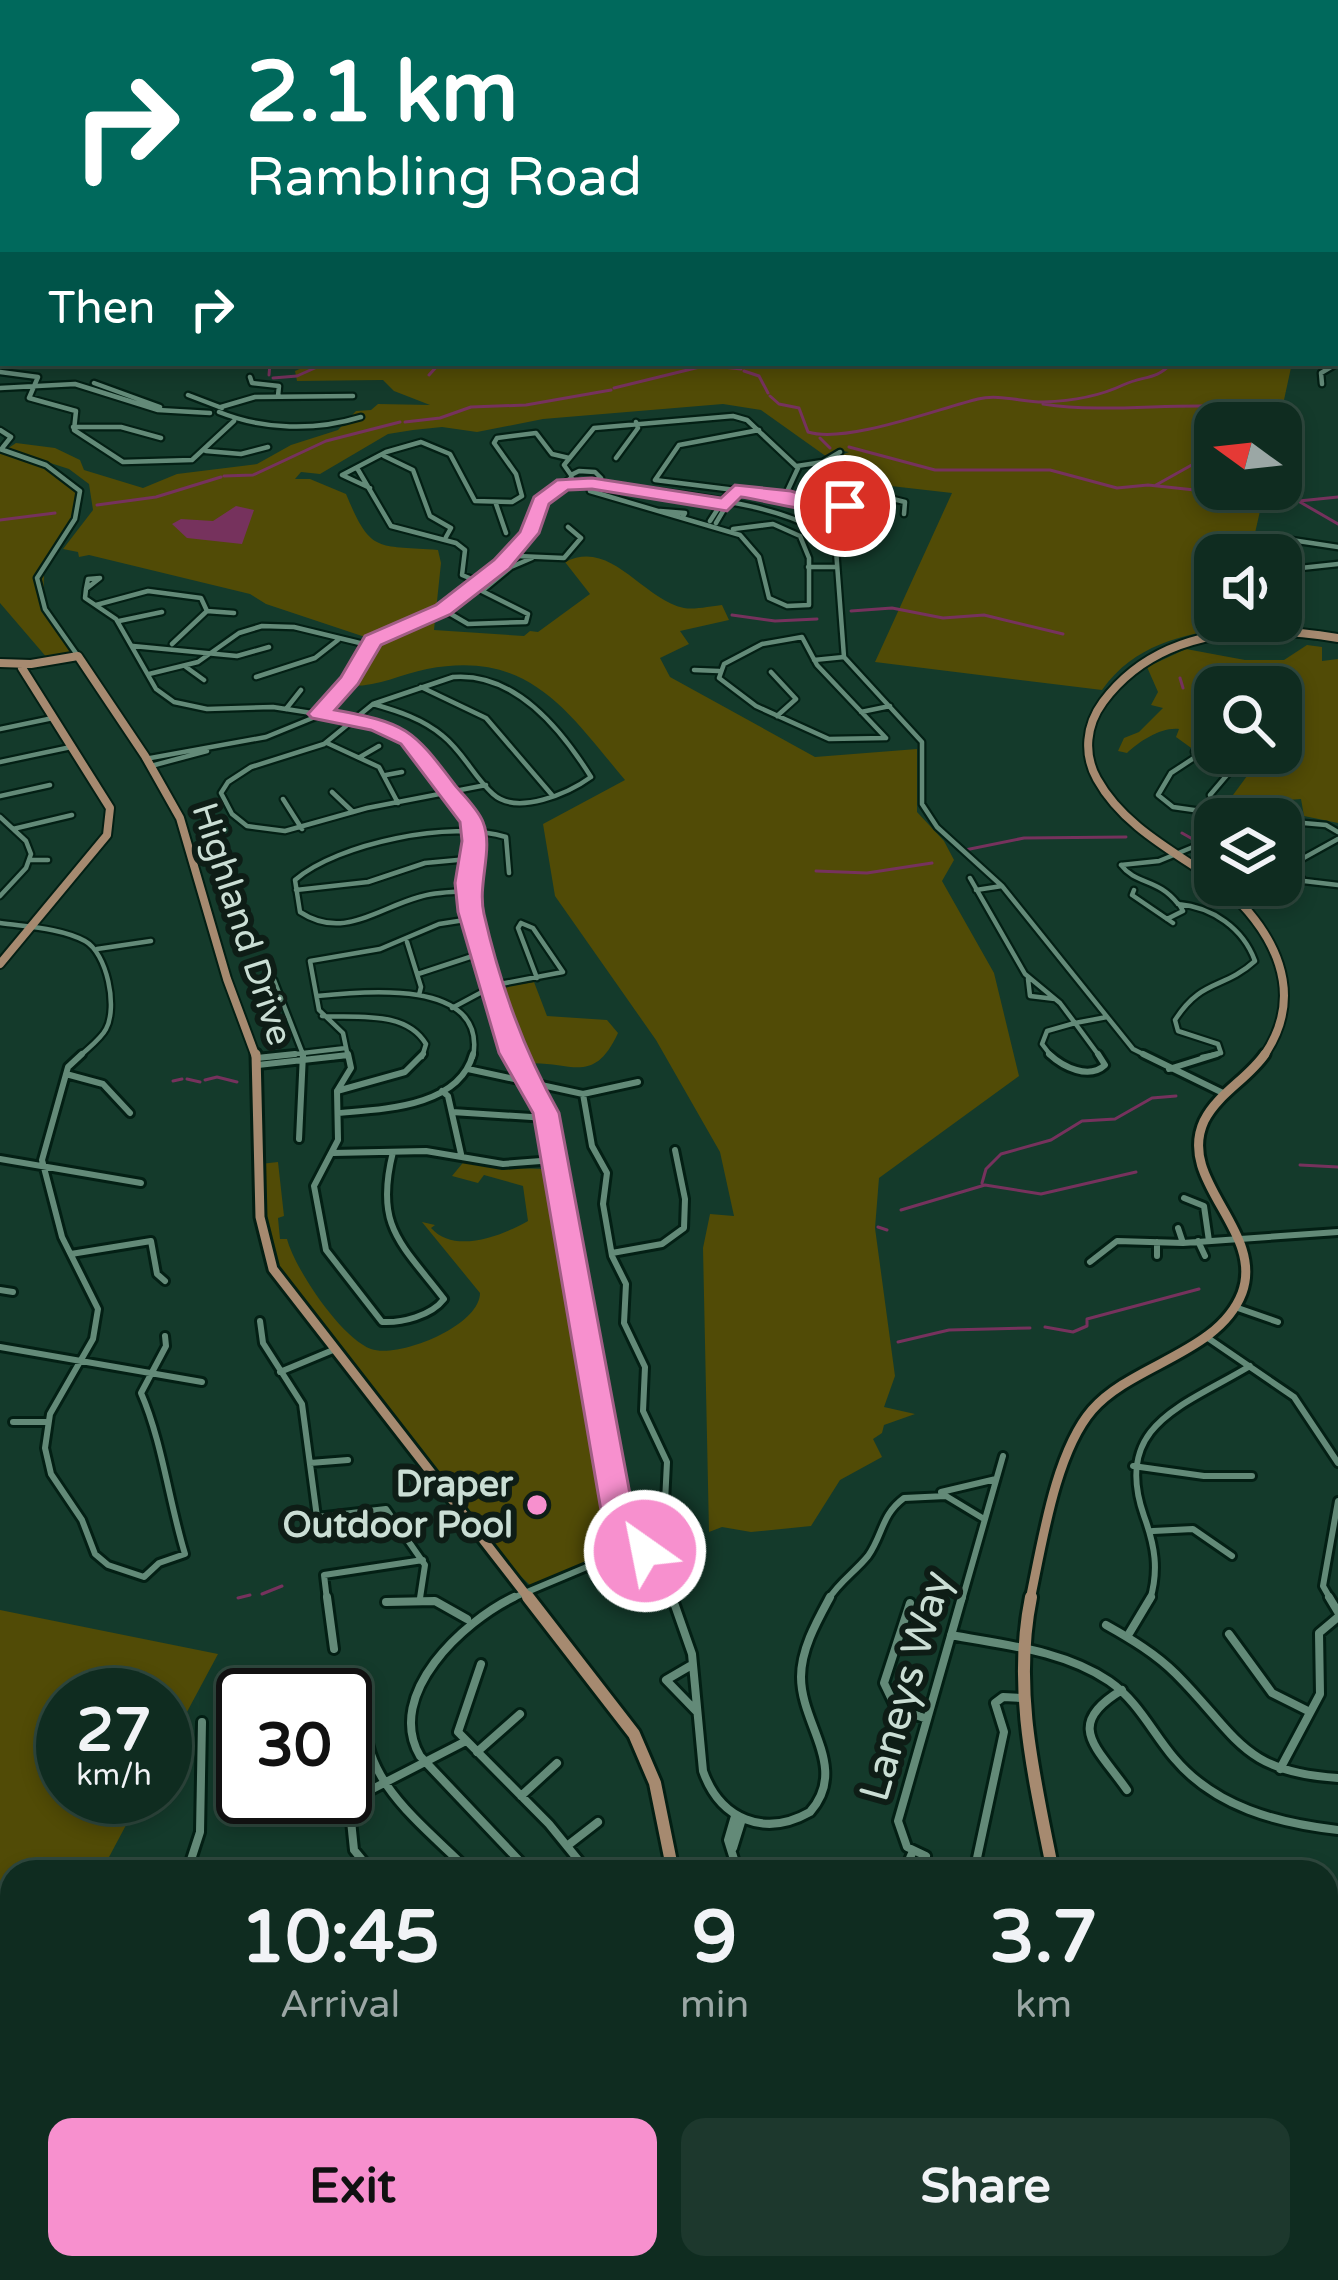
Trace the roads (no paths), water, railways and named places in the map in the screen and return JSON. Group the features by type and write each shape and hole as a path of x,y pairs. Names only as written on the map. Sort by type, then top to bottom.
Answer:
{"main road":[{"path":"1194,866 1120,811 1092,770 1090,727 1112,687 1139,662 1188,643 1263,631 1338,638"},
{"path":"54,664 80,657"},
{"path":"24,666 80,657"},
{"name":"Highland Drive","path":"80,657 183,825 226,976 248,1025 257,1062 255,1165 264,1241 278,1279 640,1746 655,1783 671,1860"},
{"path":"0,664 77,663 91,676"},
{"path":"0,964 112,825 110,808 24,666"},
{"path":"1051,1860 1022,1698 1023,1649 1041,1556 1075,1432 1117,1387 1202,1334 1235,1306 1247,1274 1238,1239 1200,1149 1206,1118 1274,1041 1288,992 1285,969 1272,938 1245,906"}],"street":[{"path":"1322,384 1320,374 1335,366"},
{"path":"0,372 30,374 39,382"},
{"path":"250,377 252,383 279,386 278,397"},
{"path":"39,382 29,398 76,411 79,418 73,427"},
{"path":"0,386 39,382 102,385 163,410 220,410 243,398 353,396"},
{"path":"188,395 209,410"},
{"path":"220,410 234,421 325,424 361,417"},
{"path":"578,483 564,466 591,429 733,416 746,419 797,466 799,472 785,496"},
{"path":"73,427 106,456 122,461 182,462 206,451 234,421"},
{"path":"616,458 638,428 637,422"},
{"path":"73,427 121,427 160,438"},
{"path":"759,430 680,444 657,481 785,496 833,509 864,495 886,494 905,502 904,514"},
{"path":"0,432 4,440 0,448"},
{"path":"374,489 342,476 411,442 430,441 445,447 475,500 496,504 522,496 516,474 494,443 510,434 536,433 552,454 568,458"},
{"path":"206,451 241,454 268,447"},
{"name":"Highland Drive","path":"0,448 46,465 80,491 76,521 37,578 40,599 80,657"},
{"path":"797,466 823,462 840,452"},
{"path":"381,456 413,470 430,516 451,528 446,537"},
{"path":"357,467 374,489 391,533 446,537 464,550 462,575 479,582"},
{"path":"448,612 468,624 516,625 529,618 523,610 482,591 522,557 541,501 570,474 597,472 601,483"},
{"path":"564,484 578,483 656,512 685,513 682,518 733,529 758,551 770,598 787,606 809,605 807,547 791,531 759,522 733,529"},
{"path":"589,487 601,483 722,508 784,513 811,523 834,543 844,657 924,748 921,796 927,813 950,842 1001,886 1133,1049 1225,1094"},
{"path":"713,522 733,490"},
{"path":"496,504 506,533"},
{"path":"147,763 282,732 320,714 350,680 368,645 398,626 448,612 479,582 522,557 567,556 581,538 568,527"},
{"path":"1302,542 1338,547"},
{"path":"1302,568 1338,565"},
{"path":"808,566 837,567"},
{"path":"96,604 134,590 161,588 201,598 207,611"},
{"path":"86,589 85,598 118,621 162,694 184,705 286,709 356,719 409,739 452,793 474,831 467,891 472,919 512,1053 547,1118 620,1528"},
{"path":"172,644 207,611 234,613"},
{"path":"118,621 163,612"},
{"path":"149,674 186,667 239,633 269,625 368,645"},
{"path":"694,670 719,671 762,644 802,637 814,660 886,738 834,741 777,716 725,684 719,671"},
{"path":"256,676 318,657 338,640"},
{"path":"133,646 172,644 244,657 269,647"},
{"path":"814,660 844,657"},
{"path":"186,667 204,680"},
{"path":"771,672 796,699 777,716"},
{"path":"374,704 436,726 504,802 552,795 587,782 591,775 531,706 478,677 438,680 374,704 326,743 230,778 221,793 230,814 255,830 302,829 352,812 486,785"},
{"path":"421,688 486,718 552,795"},
{"path":"286,709 302,690"},
{"path":"861,712 890,706"},
{"path":"0,729 52,718"},
{"path":"326,743 360,757 386,776 398,803"},
{"path":"360,757 379,746"},
{"path":"0,762 71,747"},
{"path":"1197,753 1233,768 1211,791 1217,816 1173,807 1158,795 1172,773 1197,753"},
{"path":"386,776 402,772"},
{"path":"0,796 50,784"},
{"path":"332,792 352,812"},
{"path":"283,799 302,829"},
{"path":"13,829 72,815"},
{"path":"0,817 29,846 30,860 0,896"},
{"path":"1302,822 1326,825 1338,836 1302,858"},
{"path":"467,891 420,896 371,919 336,925 303,915 296,890 298,874 320,862 408,838 474,831 505,836 509,873"},
{"path":"1134,890 1132,895 1170,921 1183,911 1178,904 1157,881 1128,874 1121,865 1149,863 1194,847"},
{"path":"296,890 368,882 425,863 470,859"},
{"path":"30,860 48,860"},
{"path":"970,878 1028,979 1030,996 1055,999 1075,1023 1104,1067 1096,1071 1065,1067 1052,1059 1042,1039 1053,1028 1075,1023 1108,1017"},
{"path":"1302,879 1338,885"},
{"path":"976,890 1001,886"},
{"path":"1169,1069 1221,1053 1218,1044 1178,1031 1175,1021 1191,995 1255,962 1242,938 1203,906 1178,904"},
{"path":"393,1152 384,1189 391,1230 443,1300 438,1307 398,1323 382,1322 336,1266 321,1232 314,1186 340,1135 337,1091 350,1071 343,1033 322,1016 311,959 406,940 445,922 472,919"},
{"path":"0,922 76,936 97,950 113,1018 74,1058 66,1074 42,1163 59,1228 92,1286 98,1309 95,1331 47,1422 45,1448 51,1474 82,1520 95,1554 108,1565 144,1576 159,1562 185,1554 163,1481 152,1419 141,1397 166,1346 166,1336"},
{"path":"452,1008 495,985 537,978 564,970 533,928 520,923 537,978"},
{"path":"406,940 418,974 419,994"},
{"path":"97,950 151,941"},
{"path":"418,974 485,952"},
{"path":"274,980 303,1056 298,1139"},
{"path":"316,996 376,990 419,994 452,1008 475,1035 476,1051 468,1069 442,1091 404,1105 339,1114"},
{"path":"322,1016 392,1019 420,1032 426,1051 414,1066 394,1076 353,1083 347,1092 337,1091"},
{"path":"257,1062 347,1051"},
{"path":"468,1069 583,1094 638,1082"},
{"path":"66,1074 103,1084 130,1113"},
{"path":"442,1091 461,1154"},
{"path":"583,1094 592,1146 607,1173 603,1204 612,1252 626,1284 627,1333 645,1367 643,1411 667,1462 664,1522 655,1536 644,1540 620,1528 603,1532 594,1543 601,1561"},
{"path":"452,1112 478,1112 508,1121 547,1118"},
{"path":"612,1252 661,1247 684,1232 687,1220 675,1150"},
{"path":"333,1154 461,1154 503,1164 554,1160"},
{"path":"0,1159 141,1183"},
{"path":"1184,1198 1204,1206 1209,1241"},
{"path":"1178,1228 1183,1243"},
{"path":"1132,1229 1132,1240"},
{"path":"1090,1262 1106,1244 1132,1240 1183,1243 1338,1232"},
{"path":"71,1254 151,1241 157,1274 166,1281"},
{"path":"1198,1241 1205,1256"},
{"path":"1157,1242 1157,1256"},
{"path":"0,1290 13,1292"},
{"path":"1235,1306 1278,1322"},
{"path":"260,1322 263,1343 302,1404 317,1517 386,1509 423,1560 426,1574 421,1598"},
{"path":"1202,1334 1294,1397 1338,1463"},
{"path":"0,1347 202,1382"},
{"path":"280,1372 333,1350"},
{"path":"1127,1636 1144,1615 1159,1564 1153,1531 1136,1496 1133,1466 1140,1444 1155,1427 1250,1366"},
{"path":"13,1422 47,1422"},
{"name":"Laneys Way","path":"913,1860 919,1853 898,1824 1003,1456"},
{"path":"310,1463 348,1460"},
{"path":"1133,1466 1204,1476 1252,1476"},
{"path":"636,1562 676,1597 685,1621 704,1776 714,1798 738,1818 785,1822 802,1816 820,1799 826,1778 801,1682 802,1662 837,1586 868,1555 883,1517 908,1499 996,1479"},
{"path":"939,1492 963,1500 984,1519"},
{"path":"1280,1769 1291,1740 1320,1694 1317,1640 1338,1614 1323,1586 1338,1501"},
{"path":"1153,1531 1193,1529 1232,1556"},
{"path":"519,1860 427,1763 410,1738 415,1707 437,1658 468,1619 601,1561 622,1566 636,1562 645,1551 644,1540"},
{"path":"334,1649 324,1575 423,1560"},
{"path":"386,1602 421,1598 468,1619"},
{"path":"910,1603 884,1683 896,1708 927,1719"},
{"path":"1106,1624 1182,1680 1238,1750 1280,1769 1338,1778"},
{"path":"1229,1634 1272,1693 1310,1712"},
{"path":"951,1635 1075,1662 1122,1690 1175,1759 1209,1791 1275,1819 1338,1830"},
{"path":"481,1664 458,1726 466,1741 578,1860"},
{"path":"690,1666 666,1680 696,1711"},
{"path":"1122,1690 1097,1705 1087,1722 1089,1736 1127,1790"},
{"path":"977,1860 1004,1732 995,1703 1003,1697 1022,1698"},
{"path":"477,1752 520,1714"},
{"path":"191,1860 200,1832 202,1722"},
{"path":"362,1860 354,1850 347,1807 350,1799 466,1741"},
{"path":"372,1763 459,1860"},
{"path":"521,1796 557,1763"},
{"path":"736,1860 738,1818"},
{"path":"567,1846 598,1822"}],"waterway":[{"path":"269,375 270,366"},
{"path":"273,378 297,376 319,366"},
{"path":"429,375 437,366"},
{"path":"614,388 704,366"},
{"path":"714,366 741,369"},
{"path":"770,396 779,404 799,408 808,432 845,433 986,398 1043,402 1085,397 1169,366"},
{"path":"744,371 759,376 768,393"},
{"path":"405,422 440,418 471,407 526,405 611,390"},
{"path":"1043,404 1194,406"},
{"path":"224,476 253,475 326,441 400,422"},
{"path":"820,438 830,448"},
{"path":"849,447 935,470 1050,470 1117,488 1148,485 1299,501 1338,497"},
{"path":"1156,485 1194,464"},
{"path":"97,505 156,497 221,477"},
{"path":"1302,503 1338,524"},
{"path":"0,520 55,513"},
{"path":"851,611 892,608 943,618 984,615 1063,634"},
{"path":"732,615 775,621 817,619"},
{"path":"1180,678 1183,688"},
{"path":"1182,833 1194,840"},
{"path":"965,850 1024,838 1126,837"},
{"path":"816,871 867,873 932,863"},
{"path":"205,1080 217,1077 237,1082"},
{"path":"173,1081 182,1079"},
{"path":"187,1079 200,1082"},
{"path":"982,1183 986,1169 1001,1154 1051,1140 1082,1121 1115,1119 1152,1098 1176,1096"},
{"path":"1300,1165 1338,1167"},
{"path":"901,1210 985,1185 1041,1194 1136,1172"},
{"path":"878,1227 887,1230"},
{"path":"1045,1327 1073,1332 1087,1326 1087,1319 1199,1289"},
{"path":"898,1342 949,1330 1030,1328"},
{"path":"262,1594 282,1586"},
{"path":"238,1598 250,1595"}],"place":[{"name":"Draper Outdoor Pool","path":"537,1505"}]}
